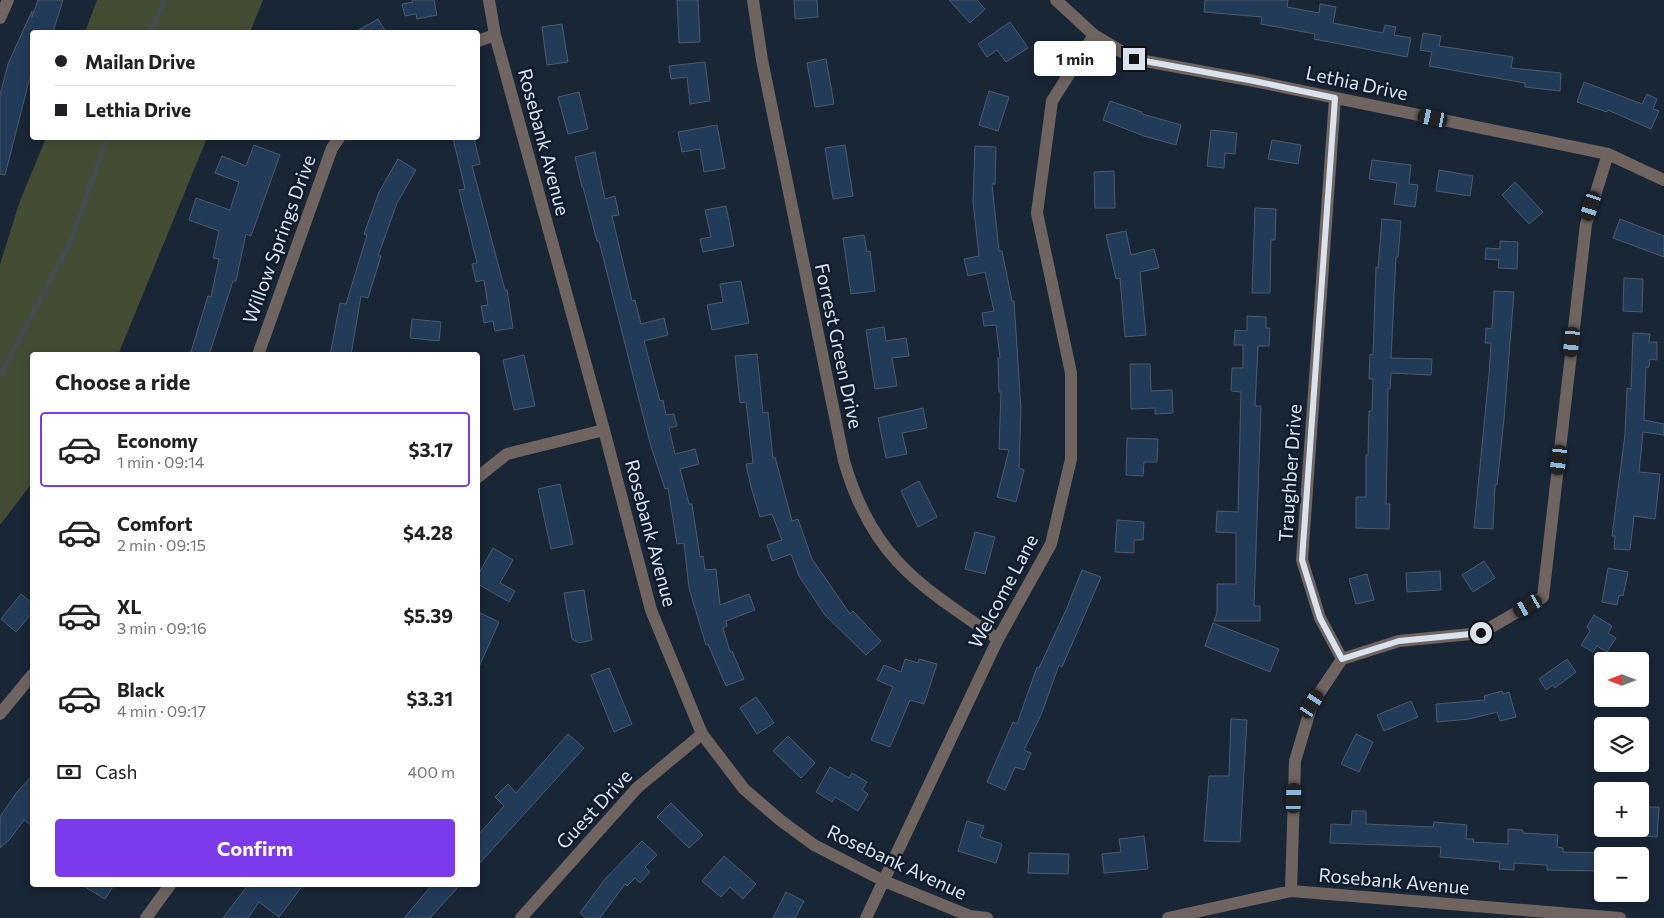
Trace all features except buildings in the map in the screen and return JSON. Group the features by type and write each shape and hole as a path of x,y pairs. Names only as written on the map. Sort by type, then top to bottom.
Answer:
{"street":[{"path":"0,18 8,0"},
{"name":"Rosebank Avenue","path":"489,0 495,35 604,430 651,610 702,734 744,789 780,820 814,844 884,881 970,916 987,918"},
{"name":"Forrest Green Drive","path":"753,0 762,60 844,461 851,486 874,532 907,573 926,590 998,639"},
{"name":"Lethia Drive","path":"1056,0 1094,35 1134,59 1254,81 1608,154 1664,180"},
{"path":"480,40 495,35"},
{"name":"Welcome Lane","path":"866,918 998,639 1051,544 1071,459 1071,373 1037,213 1052,100 1094,35"},
{"name":"Traughber Drive","path":"1335,98 1302,560 1320,618 1342,659"},
{"name":"Willow Springs Drive","path":"259,352 304,222 332,148 338,140"},
{"path":"1291,891 1295,761 1312,704 1342,659 1399,641 1481,633 1543,597 1586,224 1608,154"},
{"path":"480,475 507,454 604,430"},
{"path":"0,714 30,678"},
{"name":"Guest Drive","path":"521,918 637,788 702,734"},
{"path":"146,918 169,887"},
{"name":"Rosebank Avenue","path":"1168,918 1291,891 1620,918"}],"green space":[{"path":"97,0 263,0 251,30 86,30"},
{"path":"45,140 206,140 119,352 30,352 30,486 0,525 0,264 20,201"}],"waterway":[{"path":"151,30 165,0"},
{"path":"0,376 71,240 106,140"}],"route":[{"path":"1134,59 1335,98 1302,560 1320,618 1342,659 1399,641 1481,633"}]}
